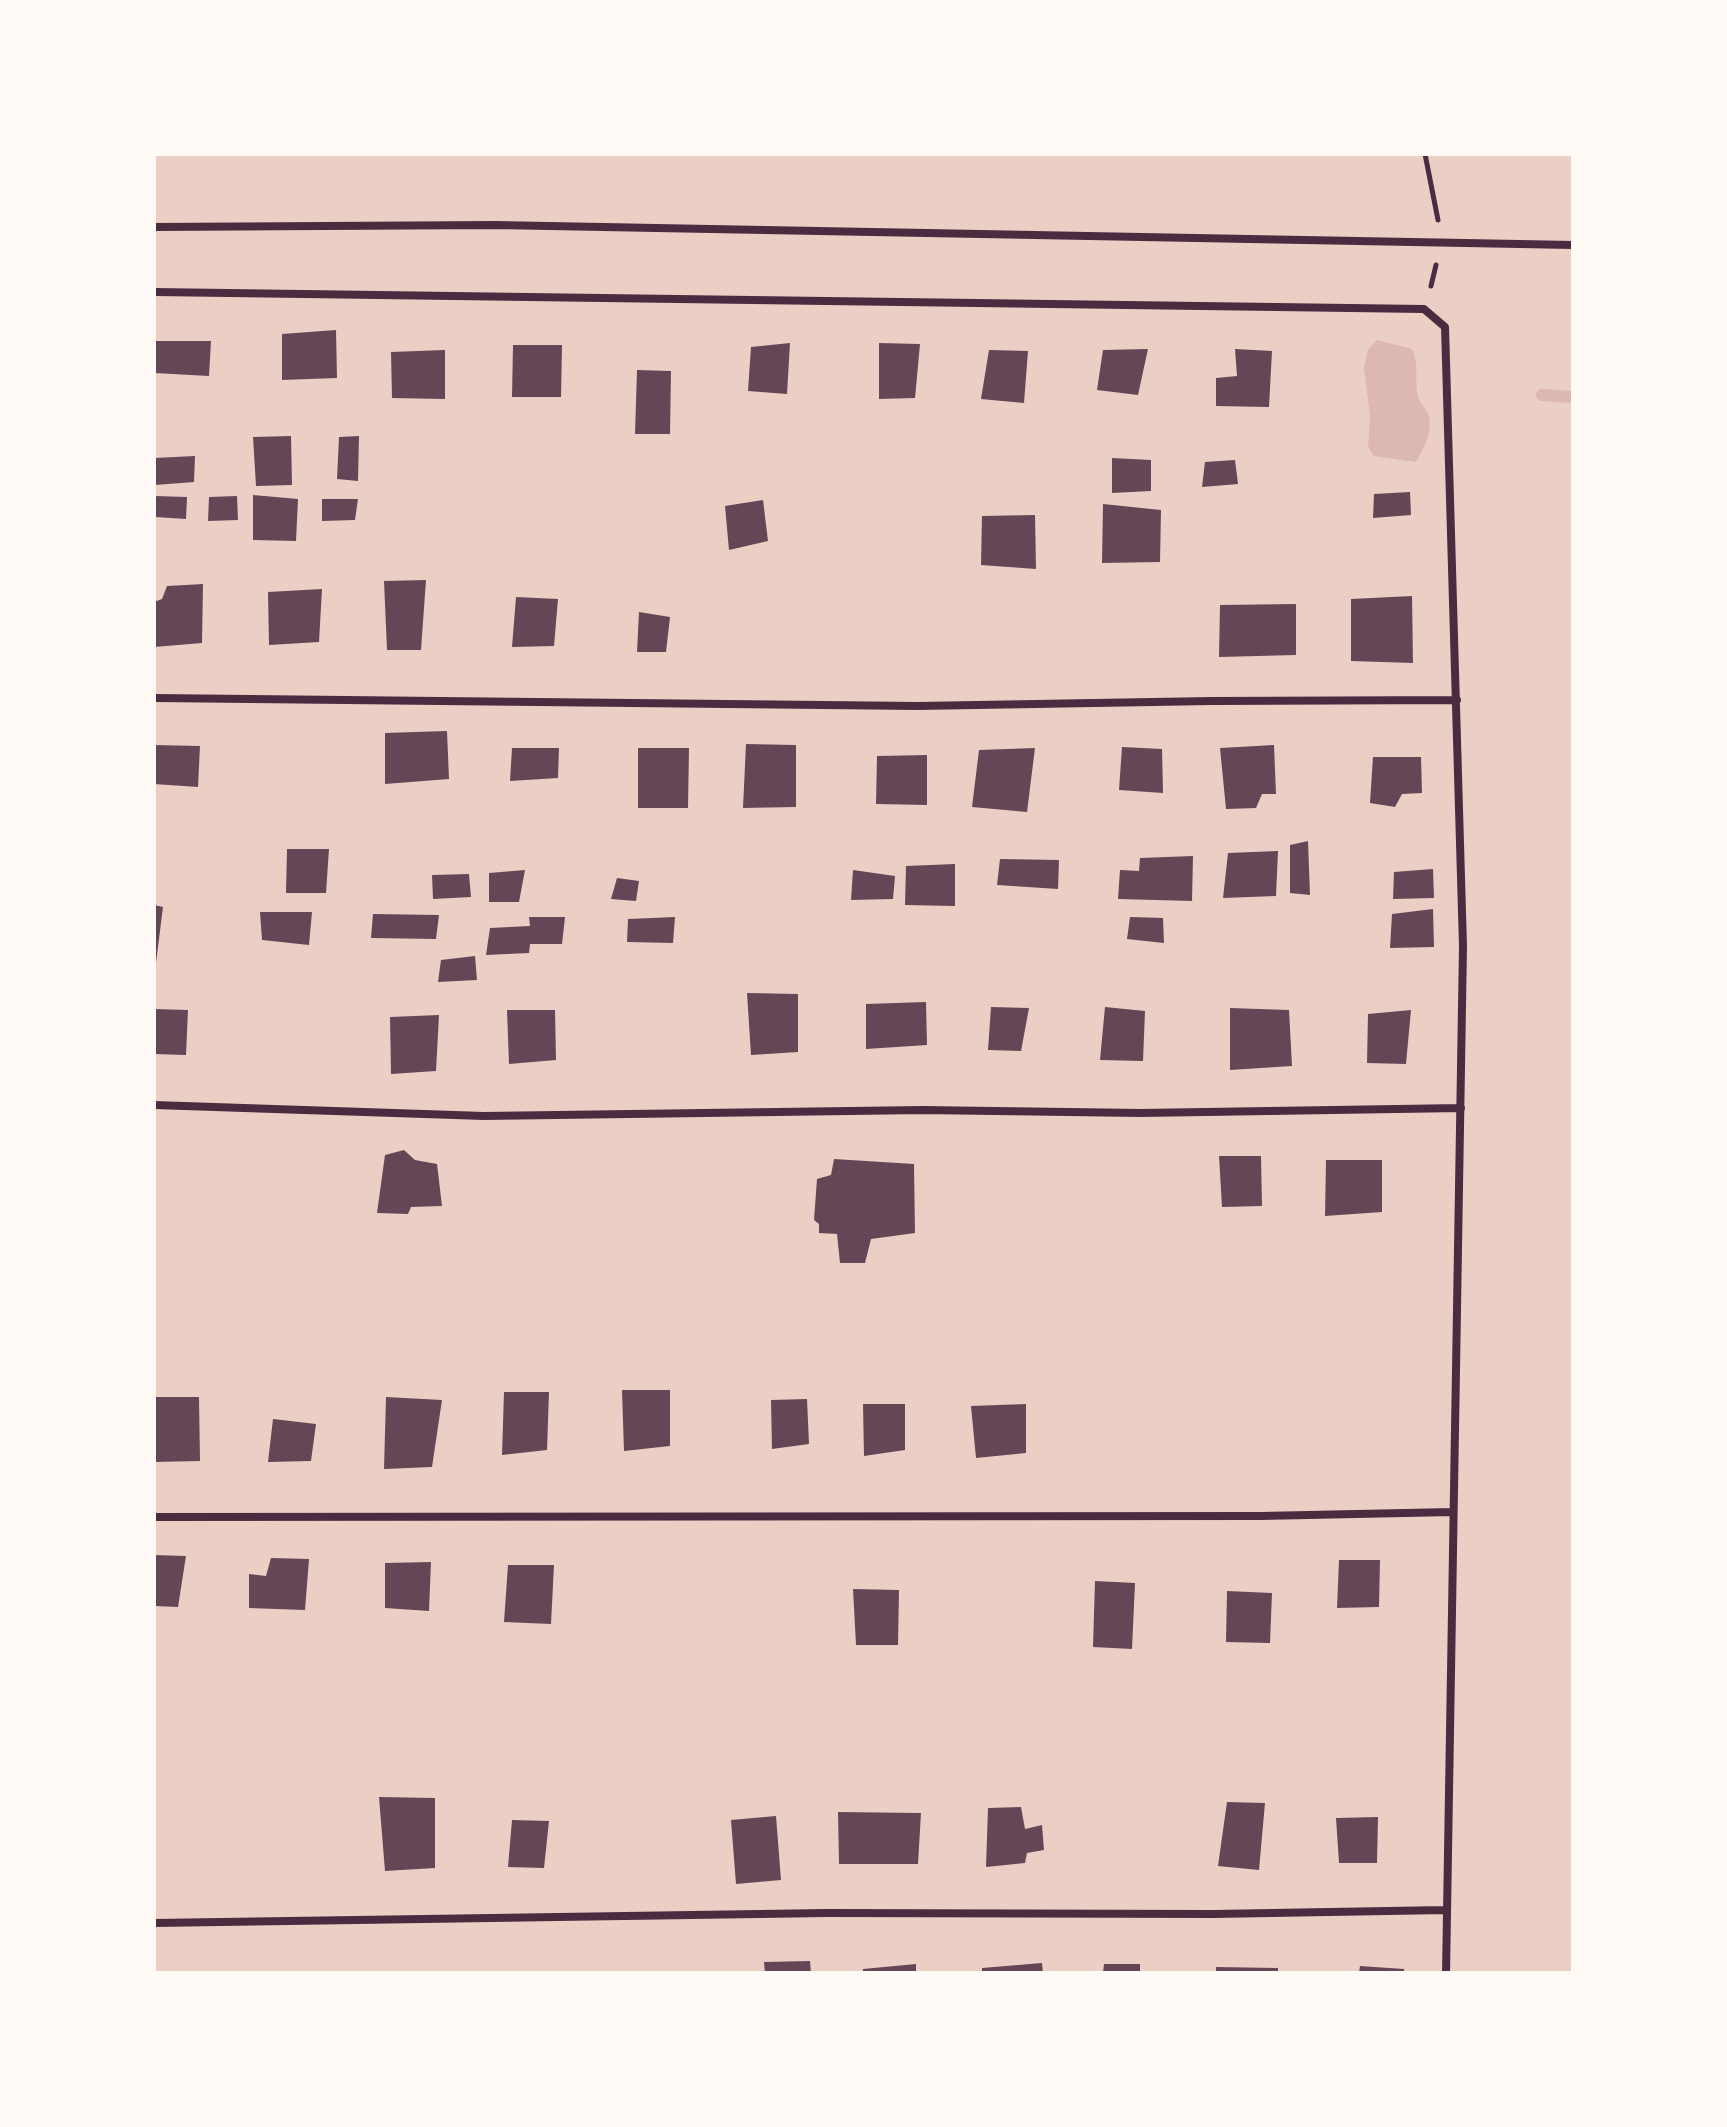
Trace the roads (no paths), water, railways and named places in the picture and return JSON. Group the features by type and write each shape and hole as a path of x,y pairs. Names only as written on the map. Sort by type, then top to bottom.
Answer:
{"street":[{"path":"154,227 495,225 1573,245"},
{"path":"154,292 1424,309 1445,327 1463,946 1446,1973"},
{"path":"154,698 918,706 1457,700"},
{"path":"154,1105 484,1116 923,1110 1141,1113 1461,1108"},
{"path":"154,1517 1228,1516 1453,1512"},
{"path":"154,1923 827,1913 1214,1914 1445,1910"}],"waterway":[{"path":"1542,395 1573,397"}]}
